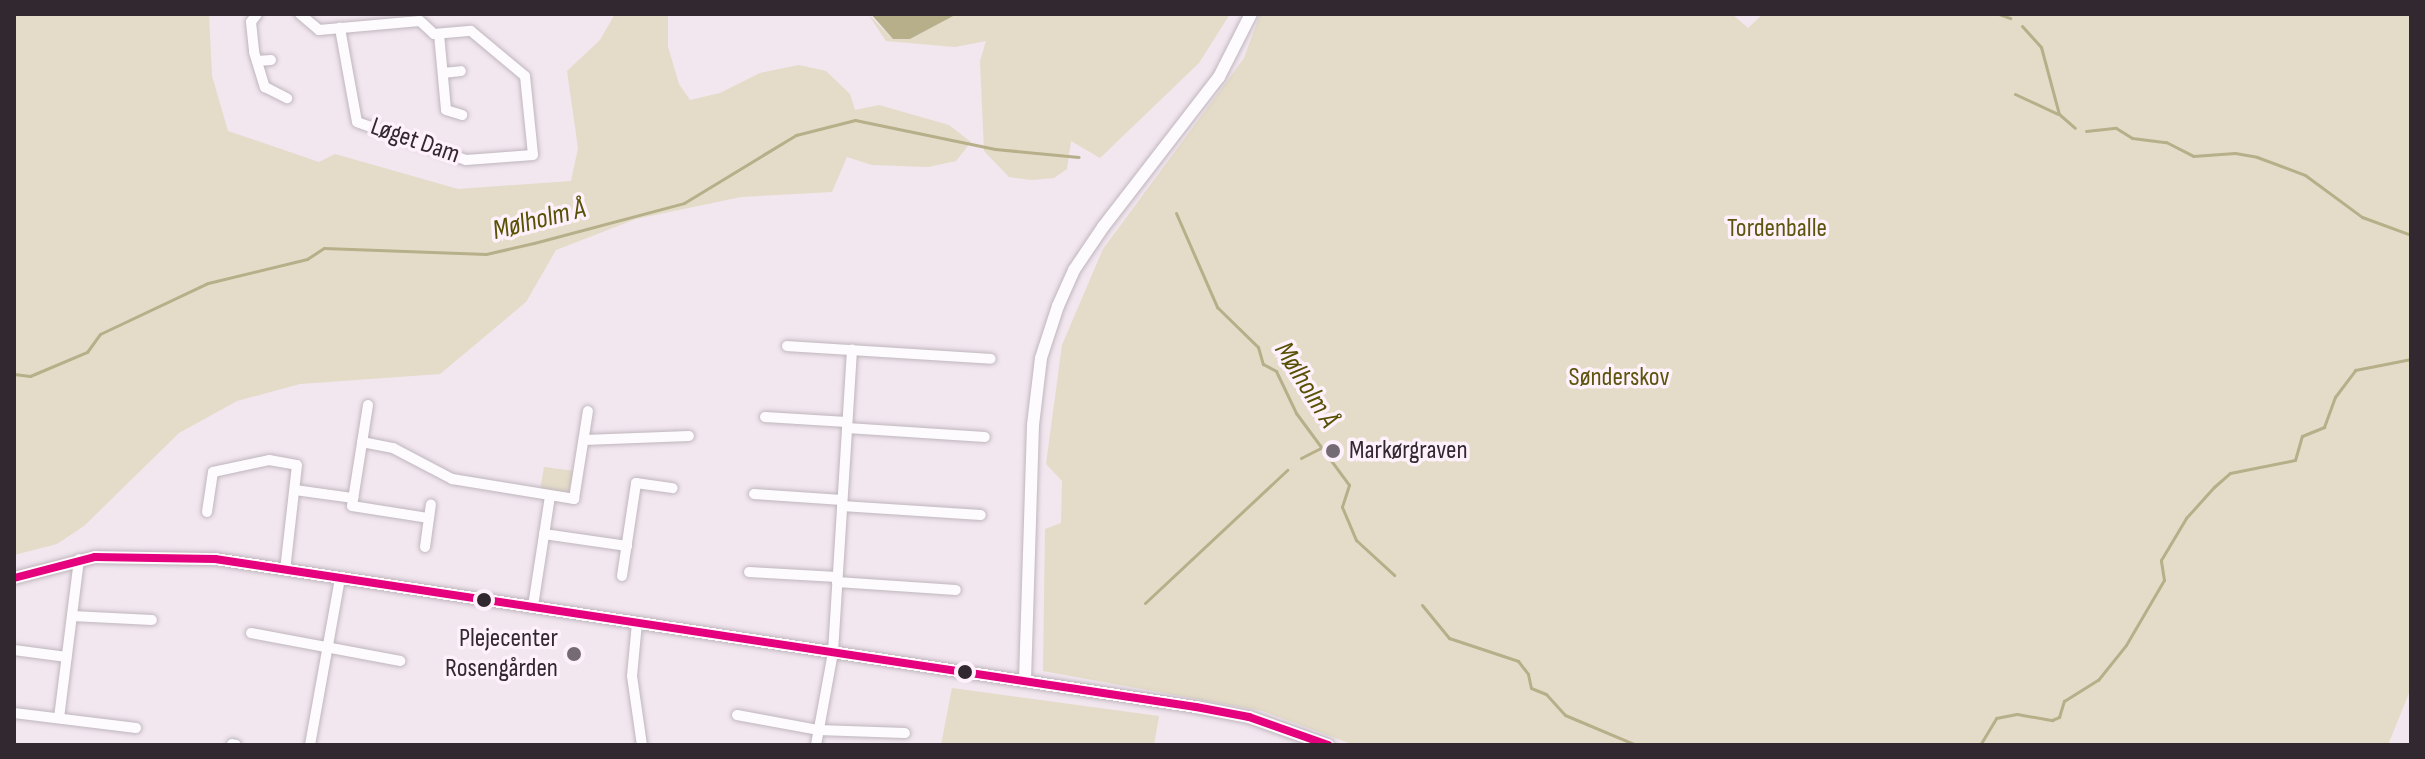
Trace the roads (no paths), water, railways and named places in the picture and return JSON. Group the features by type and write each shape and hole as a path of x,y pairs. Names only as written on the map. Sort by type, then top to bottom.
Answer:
{"street":[{"path":"257,14 251,22 265,87 287,98"},
{"path":"1025,680 1033,425 1041,358 1058,306 1074,270 1103,227 1219,77 1251,14"},
{"path":"306,16 319,30 375,19 420,18 439,34"},
{"name":"Løget Dam","path":"340,28 357,122 466,160 533,155 525,76 471,31 439,34 446,110 462,115"},
{"path":"257,61 271,60"},
{"path":"443,73 461,71"},
{"path":"787,346 991,359"},
{"path":"816,745 833,652 852,350"},
{"path":"368,405 352,506 429,518"},
{"path":"362,442 393,448 452,479 574,499 588,411"},
{"path":"765,417 985,437"},
{"path":"584,440 637,444 689,436"},
{"path":"207,512 213,472 269,460 297,465 285,570"},
{"path":"622,576 636,483 673,488"},
{"path":"295,490 353,498"},
{"path":"754,494 981,515"},
{"path":"533,606 550,496"},
{"path":"425,547 431,504"},
{"path":"544,534 627,546"},
{"path":"14,578 79,559 185,556 1221,711 1328,745"},
{"path":"59,718 79,559"},
{"path":"749,572 956,590"},
{"path":"310,745 340,578"},
{"path":"72,616 152,620"},
{"path":"637,623 631,666 642,745"},
{"path":"251,633 400,661"},
{"path":"14,650 67,657"},
{"path":"14,713 136,728"},
{"path":"737,715 818,730 905,733"}],"waterway":[{"path":"1999,14 2010,18"},
{"path":"2022,26 2041,47 2059,114 2075,128"},
{"path":"2015,94 2058,114"},
{"name":"Mølholm Å","path":"14,374 30,376 87,352 100,334 208,283 307,259 324,248 486,254 534,243 684,203 796,135 855,120 995,149 1079,157"},
{"path":"2086,131 2116,128 2132,138 2166,142 2193,156 2235,153 2257,157 2305,175 2362,217 2411,235"},
{"name":"Mølholm Å","path":"1176,213 1217,307 1258,347 1263,364 1276,371 1296,413 1349,485 1342,507 1356,540 1394,575"},
{"name":"Mølholm Å","path":"1980,745 1996,718 2017,714 2052,720 2059,717 2064,701 2098,680 2126,645 2164,580 2161,560 2186,518 2214,487 2230,473 2295,460 2302,436 2324,427 2335,397 2355,370 2411,359"},
{"path":"1301,458 1321,448"},
{"path":"1145,603 1287,470"},
{"name":"Mølholm Å","path":"1422,605 1449,638 1518,661 1528,674 1531,688 1546,694 1565,715 1636,745"}],"place":[{"name":"Markørgraven","path":"1333,451"},
{"name":"Plejecenter Rosengården","path":"574,654"}],"park label":[{"name":"Tordenballe","path":"1777,229"},
{"name":"Sønderskov","path":"1619,378"}]}
